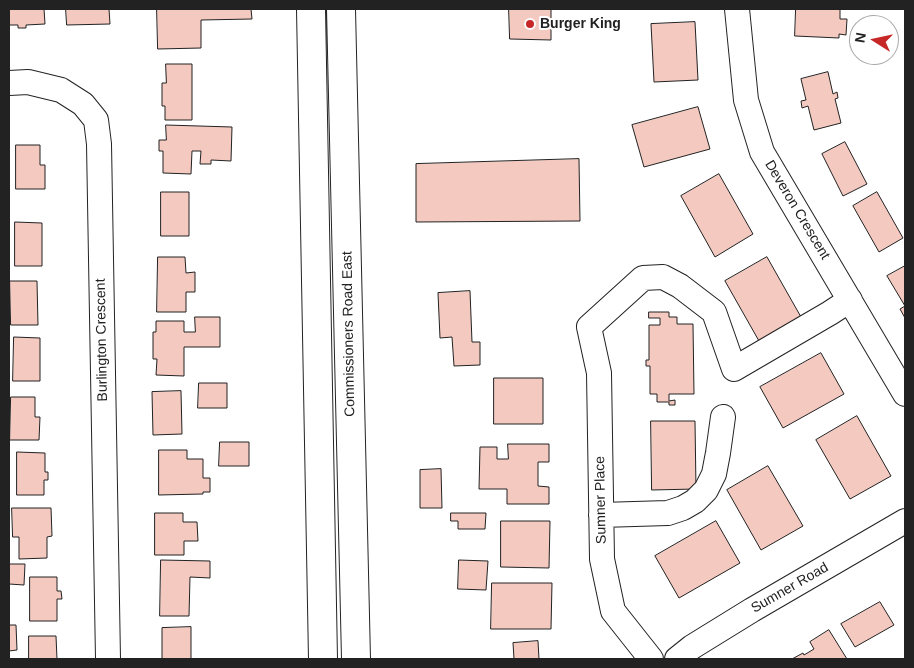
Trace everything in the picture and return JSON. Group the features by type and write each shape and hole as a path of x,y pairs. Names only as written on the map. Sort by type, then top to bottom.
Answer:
{"main road":[{"path":"311,9 323,659"},
{"name":"Commissioners Road East","path":"341,9 356,659"}],"street":[{"name":"Deveron Crescent","path":"737,9 746,100 762,152 850,300 904,386"},
{"name":"Burlington Crescent","path":"9,83 28,82 61,90 83,104 96,120 99,154 108,659"},
{"name":"Sumner Place","path":"651,659 612,611 602,559 599,374 589,326 643,278 663,278 680,286 714,312 734,369 850,300"},
{"path":"602,515 668,513 695,501 706,490 714,474 723,417"},
{"name":"Sumner Road","path":"677,659 692,647 752,610 905,521"}],"building":[{"path":"9,9 44,9 45,24 26,25 26,28 18,28 18,25 9,25"},
{"path":"66,9 109,9 110,24 67,25"},
{"path":"157,9 251,9 252,19 201,20 201,48 158,49"},
{"name":"Burger King","path":"509,9 551,9 551,40 510,39"},
{"path":"796,9 840,9 840,19 847,19 846,35 839,34 839,38 795,36"},
{"path":"695,22 698,80 654,82 651,24"},
{"path":"166,64 192,64 192,120 165,120 165,106 162,106 162,83 166,83"},
{"path":"828,72 833,94 837,92 838,98 835,99 841,123 814,130 808,106 802,108 801,101 806,100 801,79"},
{"path":"698,107 710,149 644,167 632,125"},
{"path":"166,125 232,127 231,161 211,160 211,164 200,164 201,151 192,151 191,174 163,173 163,151 159,151 159,140 166,140"},
{"path":"845,142 867,184 843,196 822,154"},
{"path":"16,145 40,145 40,165 45,165 45,189 16,189"},
{"path":"579,159 580,221 416,222 416,164"},
{"path":"719,174 753,234 715,257 681,196"},
{"path":"161,192 189,192 189,236 161,236"},
{"path":"877,192 903,238 879,252 853,206"},
{"path":"15,222 42,223 42,266 15,266"},
{"path":"158,257 185,257 186,273 195,272 195,292 186,292 186,312 157,312"},
{"path":"767,257 801,317 759,341 725,281"},
{"path":"905,266 905,306 887,276"},
{"path":"10,281 37,281 38,325 11,325"},
{"path":"470,291 472,342 480,342 480,365 454,366 452,337 440,338 438,293"},
{"path":"905,306 905,318 900,309"},
{"path":"649,312 669,312 669,317 677,317 677,324 693,324 694,394 669,394 669,401 675,400 675,405 669,405 669,402 657,402 657,394 650,394 650,366 646,366 646,360 649,360 649,325 660,325 660,318 649,318"},
{"path":"195,317 220,317 220,347 184,347 184,376 156,375 157,359 153,359 153,332 156,332 156,321 184,321 184,332 195,332"},
{"path":"14,337 40,338 40,381 13,381"},
{"path":"821,353 844,394 783,428 760,387"},
{"path":"494,378 543,378 543,424 494,424"},
{"path":"199,383 227,383 227,408 198,408"},
{"path":"181,391 182,434 153,435 152,392"},
{"path":"11,397 35,397 35,417 40,417 39,440 10,440"},
{"path":"857,416 891,476 850,499 816,440"},
{"path":"651,421 695,421 696,489 652,490"},
{"path":"220,442 249,442 249,466 219,466"},
{"path":"508,444 549,444 549,462 538,462 538,486 549,487 549,504 507,504 507,489 479,489 480,447 497,447 497,459 508,459"},
{"path":"159,450 187,450 187,459 203,459 203,478 210,478 210,492 203,492 203,494 159,495"},
{"path":"17,452 45,453 45,472 48,472 48,480 44,480 44,495 17,495"},
{"path":"768,466 803,526 761,550 727,490"},
{"path":"441,469 442,508 420,508 420,470"},
{"path":"12,508 51,508 52,536 47,537 47,558 19,559 19,537 13,537"},
{"path":"155,513 183,513 183,522 197,522 198,541 184,541 184,555 155,555"},
{"path":"451,513 486,513 485,529 458,529 458,521 451,521"},
{"path":"501,521 550,521 549,568 501,567"},
{"path":"716,521 740,563 679,598 655,556"},
{"path":"161,560 210,561 210,578 190,577 189,616 160,616"},
{"path":"459,560 488,561 486,590 458,589"},
{"path":"9,564 25,564 24,585 9,584"},
{"path":"30,577 57,577 57,591 61,591 62,599 57,599 57,621 30,621"},
{"path":"492,583 552,583 551,629 491,629"},
{"path":"880,602 894,625 855,647 841,624"},
{"path":"9,625 16,625 17,650 9,651"},
{"path":"191,627 191,659 162,659 162,628"},
{"path":"829,630 847,659 792,659 814,649 810,642"},
{"path":"29,636 56,636 57,659 29,659"},
{"path":"538,641 539,659 514,659 513,643"}],"place":[{"name":"Burger King","path":"530,24"}]}
